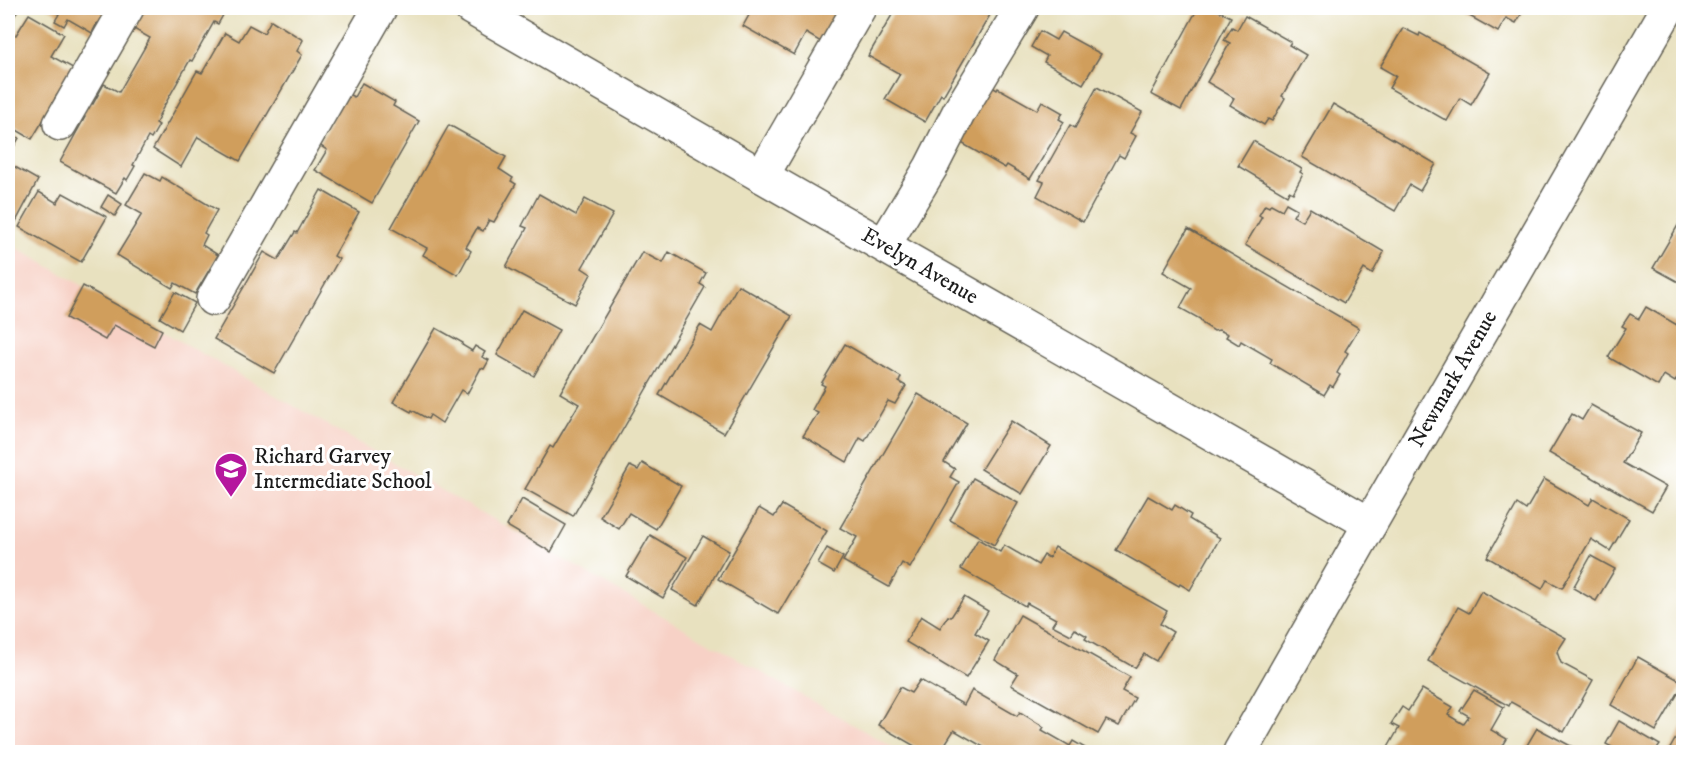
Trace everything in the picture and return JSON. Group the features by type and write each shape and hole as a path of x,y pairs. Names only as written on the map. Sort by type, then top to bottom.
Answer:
{"street":[{"path":"60,124 127,8"},
{"path":"213,299 380,8"},
{"name":"Evelyn Avenue","path":"471,8 1370,524"},
{"path":"762,176 859,8"},
{"path":"884,245 931,167 959,112 1022,8"},
{"name":"Newmark Avenue","path":"1240,753 1668,8"}],"shaded area":[{"name":"Richard Garvey Intermediate School","path":"8,243 901,752 8,752"}],"building":[{"path":"8,8 19,8 8,28"},
{"path":"48,8 107,8 105,12 108,13 101,25 97,23 92,33 68,19 64,26 55,21 59,14"},
{"path":"143,8 222,8 219,13 223,15 218,24 214,22 192,61 190,60 159,115 156,123 159,125 151,139 148,137 127,180 125,178 116,193 60,162 85,117 81,115 88,102 93,104 104,84 119,92 150,38 132,28"},
{"path":"753,8 854,8 831,48 806,33 794,55 743,26"},
{"path":"896,8 994,8 943,96 941,94 925,122 885,99 900,74 868,56"},
{"path":"1198,8 1213,8 1231,17 1181,110 1151,94"},
{"path":"1455,8 1525,8 1516,23 1506,18 1498,32"},
{"path":"29,14 64,34 51,56 73,68 69,75 73,77 62,96 58,94 55,98 60,100 54,111 50,109 32,139 8,125 8,44"},
{"path":"1245,16 1291,42 1289,45 1306,55 1282,96 1285,98 1272,121 1268,119 1264,125 1230,105 1234,98 1207,82 1230,43 1224,40 1232,27 1237,30"},
{"path":"271,20 303,40 297,51 302,55 240,161 198,137 181,167 153,149 197,71 202,73 225,33 239,41 249,25 264,33"},
{"path":"1403,28 1419,36 1420,33 1490,73 1471,105 1460,98 1447,121 1389,88 1396,76 1380,67"},
{"path":"1040,31 1056,40 1061,32 1101,54 1083,84 1044,62 1047,56 1031,47"},
{"path":"362,83 395,102 393,106 419,121 372,203 315,170 327,150 319,145 344,92 354,97"},
{"path":"987,84 1037,110 1042,101 1063,113 1059,119 1064,122 1030,179 1007,165 1005,168 951,137"},
{"path":"1097,87 1142,112 1130,133 1136,136 1124,158 1119,155 1083,222 1037,196 1044,182 1039,180 1070,125 1075,128"},
{"path":"1333,104 1436,164 1420,191 1410,185 1395,211 1302,157"},
{"path":"449,125 506,157 499,169 513,178 511,181 516,184 494,222 489,220 483,231 477,228 466,247 471,251 458,275 423,255 427,248 391,228"},
{"path":"8,132 19,138 8,157"},
{"path":"1253,141 1302,169 1300,172 1303,174 1293,193 1289,191 1287,195 1238,166"},
{"path":"8,163 38,180 14,225 8,222"},
{"path":"145,173 160,181 162,177 217,210 204,233 207,235 202,245 218,255 195,294 175,283 172,288 117,255 142,214 126,205"},
{"path":"321,190 359,212 334,256 339,259 274,373 214,339 264,252 278,260 295,232 297,233"},
{"path":"39,192 57,203 63,193 107,217 81,262 19,227"},
{"path":"539,194 576,215 585,199 613,214 582,268 591,274 575,304 506,267 527,228 522,226"},
{"path":"108,195 122,204 115,216 101,207"},
{"path":"1286,203 1297,209 1293,216 1302,221 1310,208 1384,252 1372,274 1364,269 1344,303 1245,245 1262,217 1259,215 1265,205 1269,207 1271,204 1282,210"},
{"path":"1684,215 1684,285 1653,268"},
{"path":"1188,229 1359,328 1345,351 1348,353 1337,373 1340,375 1333,387 1330,385 1324,395 1270,363 1272,359 1241,341 1239,345 1226,337 1228,334 1219,330 1214,331 1203,324 1200,319 1180,308 1191,288 1163,272"},
{"path":"642,252 663,263 669,252 706,273 700,284 705,287 573,516 525,489 550,446 553,448 579,404 560,393"},
{"path":"738,285 792,316 724,433 659,395 700,325 712,332"},
{"path":"83,286 162,330 154,346 114,325 105,340 66,318"},
{"path":"175,292 195,303 180,330 160,318"},
{"path":"1646,307 1684,329 1684,367 1675,382 1664,375 1658,386 1608,357 1626,328 1622,326 1630,314 1639,319"},
{"path":"522,310 559,330 534,376 497,355"},
{"path":"436,328 463,343 462,345 472,351 475,346 485,352 482,357 489,360 484,369 481,368 467,394 461,390 442,423 430,415 428,419 393,402"},
{"path":"845,344 901,377 899,382 906,386 895,404 888,401 865,441 860,438 847,462 803,436 818,413 812,410 825,386 821,384"},
{"path":"918,394 967,423 944,462 955,469 950,477 959,482 910,568 902,563 889,587 843,561 857,537 840,528"},
{"path":"1591,405 1641,433 1623,463 1666,487 1652,511 1549,453 1572,414 1582,420"},
{"path":"1011,421 1051,446 1022,494 981,469"},
{"path":"642,463 681,486 656,529 629,513 619,529 600,517 630,466 638,470"},
{"path":"973,478 1018,503 994,545 950,520"},
{"path":"1544,479 1589,505 1593,498 1629,519 1610,551 1591,539 1562,588 1547,580 1542,589 1487,557 1517,504 1526,510"},
{"path":"1148,496 1172,510 1175,505 1191,515 1189,519 1220,538 1190,590 1116,550"},
{"path":"522,499 566,525 551,552 507,526"},
{"path":"782,505 827,531 778,614 718,579 759,508 774,517"},
{"path":"650,535 687,557 663,598 626,576"},
{"path":"703,536 729,551 698,605 672,590"},
{"path":"978,539 1000,552 1004,545 1038,565 1044,555 1049,558 1055,547 1167,611 1160,624 1173,632 1156,661 1144,654 1135,668 1085,639 1087,636 1075,629 1071,635 1052,625 1056,619 1027,603 1025,606 961,569"},
{"path":"827,548 843,557 834,573 818,564"},
{"path":"1591,556 1615,569 1596,601 1573,588"},
{"path":"1481,591 1566,638 1557,652 1561,663 1593,680 1564,732 1511,702 1509,706 1428,661 1458,607 1469,613"},
{"path":"964,597 988,611 975,633 989,641 966,678 906,642 921,616 940,628 948,616 951,617"},
{"path":"1020,615 1130,677 1122,691 1135,698 1119,726 1106,720 1098,734 1011,685 1018,674 995,660"},
{"path":"1638,657 1684,683 1656,731 1611,705"},
{"path":"920,680 964,705 972,690 1017,716 1020,712 1044,727 1042,730 1070,746 1073,741 1092,752 992,752 954,730 940,752 925,752 878,725 900,687 911,693"},
{"path":"1422,689 1453,707 1448,715 1463,724 1469,716 1460,711 1474,690 1504,707 1491,730 1507,739 1499,752 1386,751 1399,728 1391,724 1402,707 1408,711"},
{"path":"1619,721 1660,745 1655,752 1621,752 1606,744"},
{"path":"1684,724 1684,752 1668,752"},
{"path":"1537,728 1582,752 1523,752"}],"place":[{"name":"Richard Garvey Intermediate School","path":"231,498"}]}
